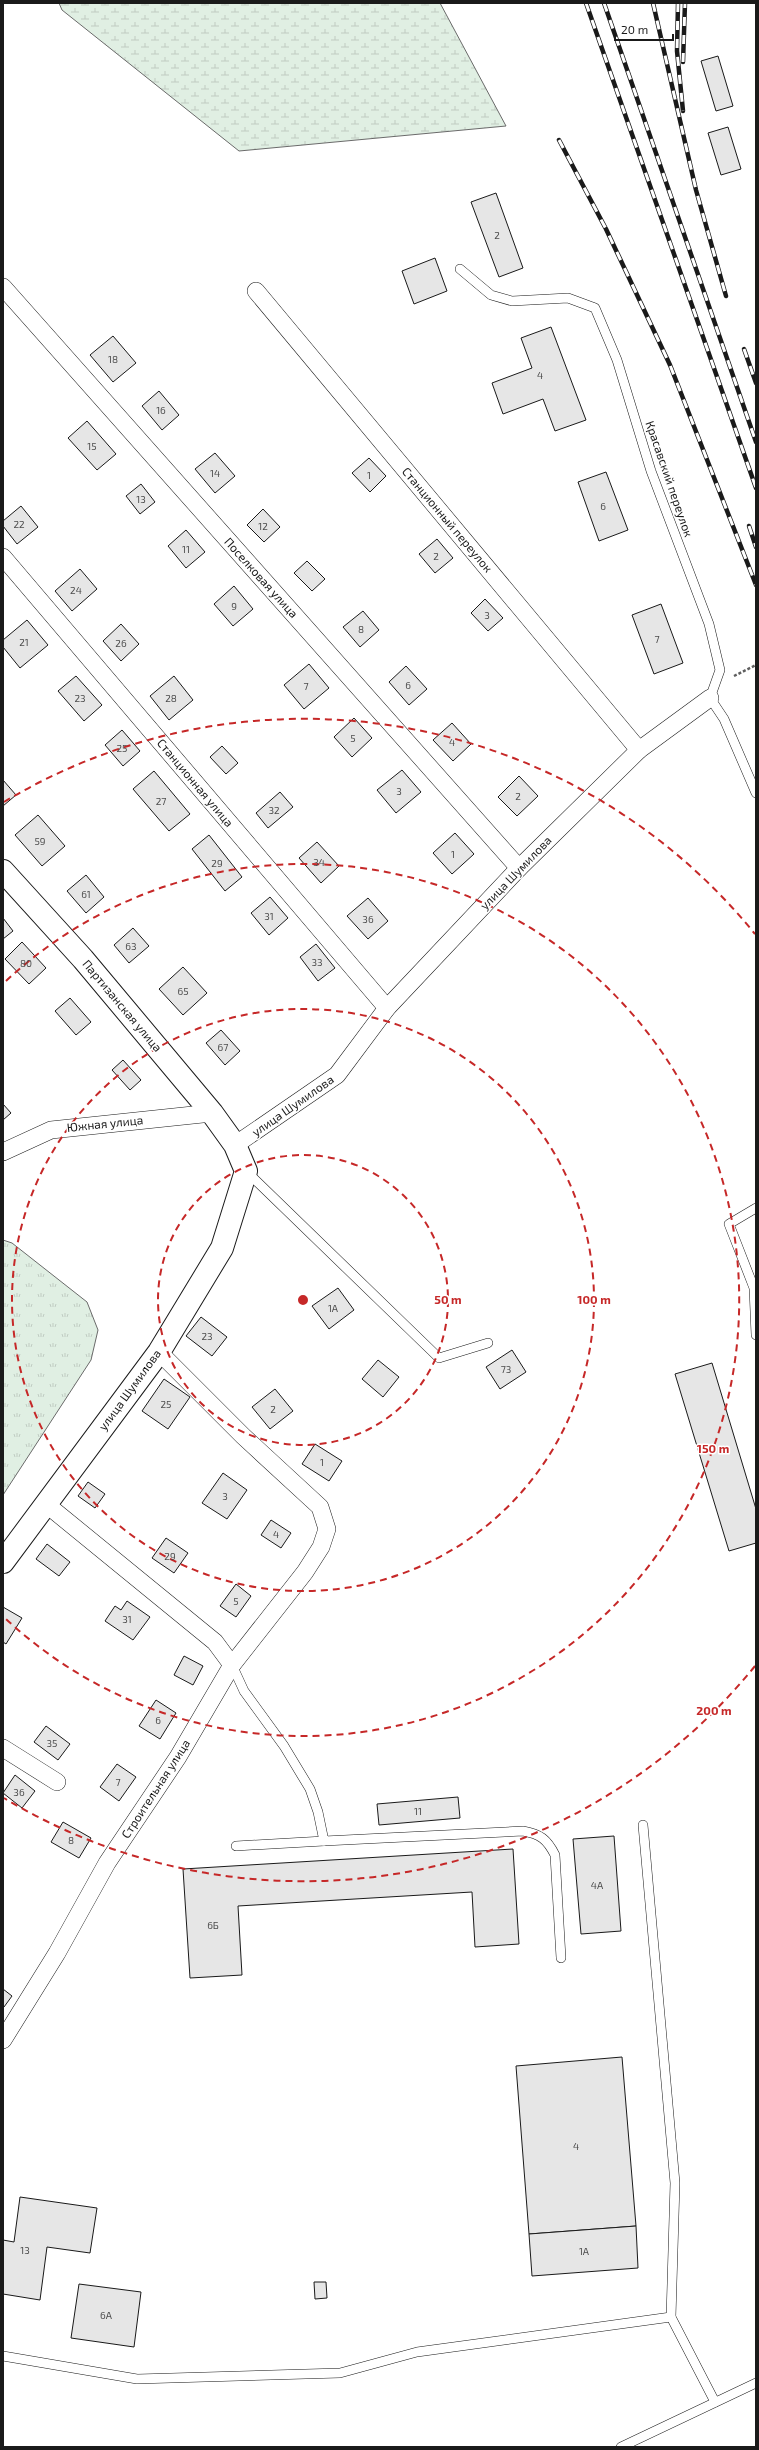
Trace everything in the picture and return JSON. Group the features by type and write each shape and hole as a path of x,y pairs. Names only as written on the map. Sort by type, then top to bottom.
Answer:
{"main road":[{"name":"Партизанская улица","path":"3,871 83,959 212,1113 235,1146"},
{"path":"235,1146 246,1171"},
{"name":"улица Шумилова","path":"3,1562 158,1352 222,1248 246,1171"}],"street":[{"name":"Поселковая улица","path":"3,287 519,868"},
{"name":"Станционный переулок","path":"256,291 638,750"},
{"name":"Станционная улица","path":"3,557 387,1008"},
{"name":"улица Шумилова","path":"235,1146 337,1075 387,1008 519,868 638,750 710,698"},
{"name":"Южная улица","path":"3,1152 51,1130 212,1113"},
{"name":"Строительная улица","path":"3,2040 57,1953 107,1863 178,1757 232,1665 305,1572 321,1547 327,1529 320,1506 243,1436 158,1352"},
{"path":"46,1504 216,1642 232,1665"},
{"path":"3,1748 57,1782"}],"lane":[{"name":"Красавский переулок","path":"460,269 491,295 512,301 568,298 595,308 617,360 651,471 709,624 720,670 710,698"},
{"path":"710,698 724,719 756,793"},
{"path":"246,1171 439,1358 488,1343"},
{"path":"756,1208 729,1224 754,1288 756,1335"},
{"path":"232,1665 244,1691 284,1746 310,1790 318,1812 324,1841"},
{"path":"643,1825 675,2183 671,2317 716,2402"},
{"path":"236,1846 523,1831 537,1834 549,1842 555,1855 561,1958"},
{"path":"3,2356 137,2379 340,2373 417,2352 671,2317"},
{"path":"622,2447 756,2383"}],"green space":[{"path":"59,3 440,3 506,126 239,151 62,10"},
{"path":"3,1240 12,1243 87,1302 98,1330 91,1360 3,1495"}],"building":[{"path":"718,56 733,106 716,111 701,61"},
{"path":"728,127 741,169 721,175 708,133"},
{"path":"496,193 523,268 499,277 471,202"},
{"path":"435,258 447,291 414,304 402,271"},
{"path":"551,327 586,420 555,431 543,399 503,414 492,383 532,368 521,338"},
{"path":"113,336 136,363 113,382 90,355"},
{"path":"159,391 179,415 162,430 142,406"},
{"path":"87,421 116,454 97,470 68,438"},
{"path":"215,453 235,476 215,493 195,469"},
{"path":"369,458 386,476 370,492 352,473"},
{"path":"606,472 628,530 599,541 578,482"},
{"path":"141,484 155,502 140,514 126,496"},
{"path":"21,506 38,527 17,544 3,526 3,521"},
{"path":"263,509 280,527 264,542 247,525"},
{"path":"186,530 205,552 186,568 168,546"},
{"path":"437,539 453,558 435,573 419,554"},
{"path":"307,561 325,579 312,591 294,573"},
{"path":"80,569 97,589 72,611 55,591"},
{"path":"234,586 253,609 233,626 214,604"},
{"path":"485,599 503,618 488,631 471,613"},
{"path":"661,604 683,663 654,674 632,615"},
{"path":"363,611 379,630 360,647 343,627"},
{"path":"27,620 48,645 20,668 3,647 3,640"},
{"path":"121,624 139,644 121,661 103,641"},
{"path":"309,664 329,688 304,709 284,685"},
{"path":"406,666 427,689 409,705 389,682"},
{"path":"76,676 102,705 84,721 58,691"},
{"path":"174,676 193,700 169,720 150,696"},
{"path":"354,718 372,738 352,757 334,737"},
{"path":"452,723 471,744 453,761 433,740"},
{"path":"122,730 140,751 123,766 105,745"},
{"path":"222,746 238,763 226,774 210,757"},
{"path":"402,770 421,792 396,813 377,790"},
{"path":"154,771 190,814 169,831 133,789"},
{"path":"519,776 538,796 517,816 498,797"},
{"path":"3,780 16,795 3,806"},
{"path":"280,792 293,807 268,828 256,813"},
{"path":"38,815 65,846 42,866 15,835"},
{"path":"455,833 474,854 452,874 433,853"},
{"path":"209,835 242,877 225,891 192,849"},
{"path":"317,842 339,866 321,883 299,858"},
{"path":"86,875 104,897 86,913 67,891"},
{"path":"270,897 288,918 269,935 251,913"},
{"path":"368,898 388,921 368,939 347,916"},
{"path":"3,918 13,931 3,939"},
{"path":"133,928 149,946 129,963 114,945"},
{"path":"22,942 46,968 29,984 5,959"},
{"path":"316,944 335,968 318,981 300,957"},
{"path":"183,967 207,993 183,1015 159,989"},
{"path":"70,998 91,1022 76,1035 55,1011"},
{"path":"221,1030 240,1051 225,1065 206,1043"},
{"path":"123,1060 141,1080 130,1090 112,1070"},
{"path":"3,1104 11,1113 3,1120"},
{"path":"338,1288 354,1310 329,1329 312,1306"},
{"path":"201,1317 227,1337 212,1356 186,1336"},
{"path":"512,1350 526,1372 500,1389 486,1367"},
{"path":"378,1360 399,1377 383,1397 362,1379"},
{"path":"712,1363 756,1509 756,1543 729,1551 675,1374"},
{"path":"164,1379 190,1397 168,1429 142,1411"},
{"path":"275,1389 293,1411 270,1429 252,1407"},
{"path":"315,1444 342,1461 329,1481 302,1464"},
{"path":"223,1473 247,1490 227,1519 202,1503"},
{"path":"88,1482 105,1494 95,1508 78,1496"},
{"path":"271,1520 291,1533 281,1548 261,1535"},
{"path":"166,1538 188,1553 174,1573 152,1558"},
{"path":"47,1544 70,1562 59,1576 36,1559"},
{"path":"236,1584 251,1596 236,1617 220,1606"},
{"path":"127,1601 150,1617 133,1640 105,1621 115,1606 121,1610"},
{"path":"3,1607 22,1618 6,1644 3,1642"},
{"path":"184,1656 203,1666 193,1685 174,1675"},
{"path":"156,1700 176,1713 160,1739 139,1726"},
{"path":"46,1726 70,1744 58,1760 34,1742"},
{"path":"117,1764 136,1777 119,1801 100,1787"},
{"path":"15,1775 35,1791 22,1808 3,1793"},
{"path":"458,1797 460,1818 379,1825 377,1804"},
{"path":"63,1822 91,1838 79,1858 51,1842"},
{"path":"614,1836 621,1931 581,1934 573,1839"},
{"path":"513,1849 519,1944 475,1947 472,1892 238,1906 242,1975 190,1978 183,1869"},
{"path":"3,1989 12,1996 4,2007 3,2006"},
{"path":"622,2057 636,2226 529,2234 516,2066"},
{"path":"20,2197 97,2208 90,2253 47,2247 40,2300 3,2294 3,2240 14,2242"},
{"path":"636,2226 638,2268 532,2276 529,2234"},
{"path":"314,2282 326,2282 327,2298 315,2299"},
{"path":"79,2284 141,2292 134,2347 71,2338"}],"railway":[{"path":"586,3 756,488"},
{"path":"604,3 756,442"},
{"path":"653,3 696,190 726,296"},
{"path":"678,3 677,51 683,111"},
{"path":"683,62 685,3"},
{"path":"559,140 606,229 670,365 756,585"},
{"path":"744,349 756,383"},
{"path":"749,526 756,547"}]}
